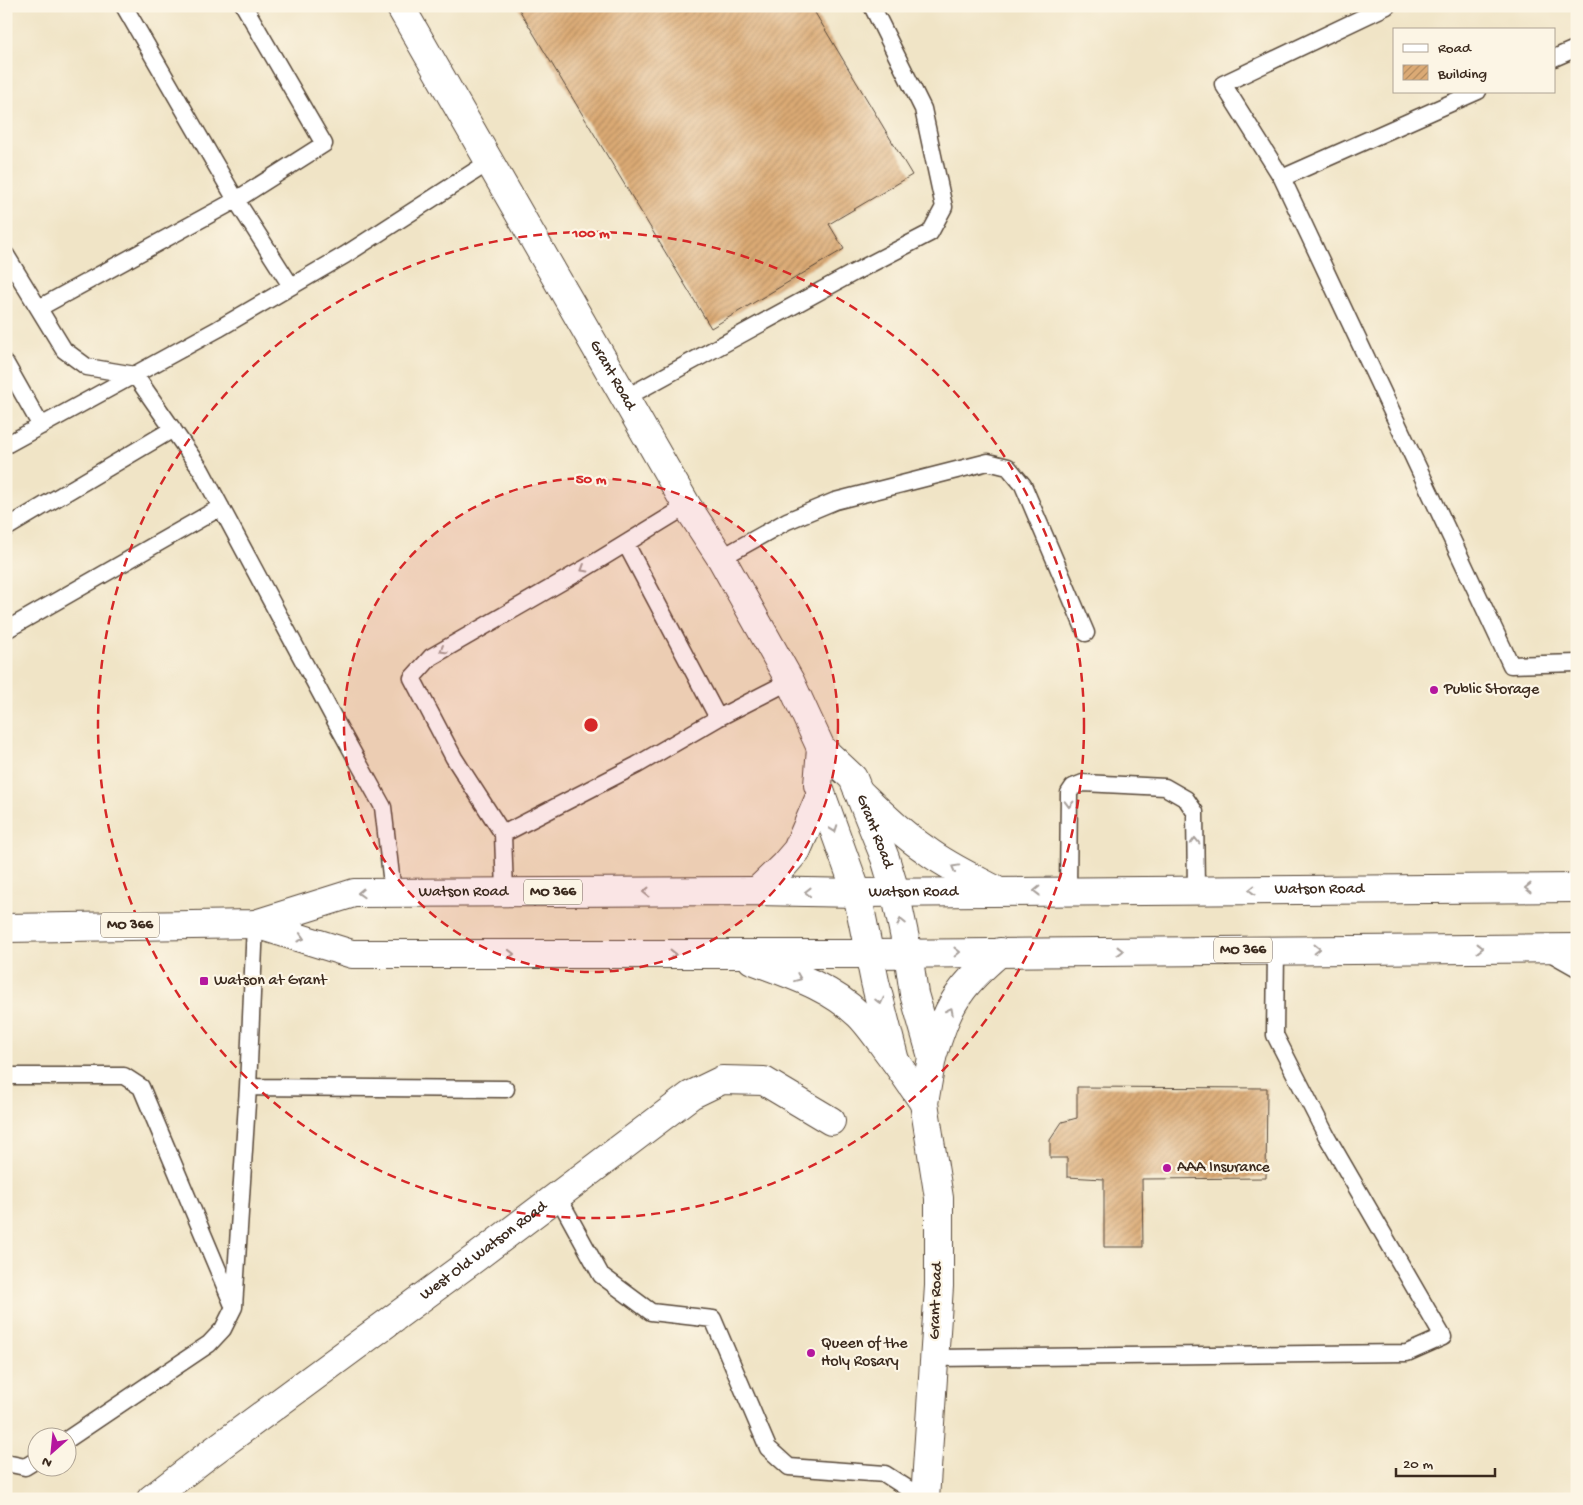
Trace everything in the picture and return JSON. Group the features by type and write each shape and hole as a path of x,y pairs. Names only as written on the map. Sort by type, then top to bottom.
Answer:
{"main road":[{"name":"Grant Road","path":"400,6 687,506 722,558 790,681 820,748 853,778 885,858 908,953 914,994 932,1057 924,1104 939,1198 939,1286 925,1499"},
{"name":"Grant Road","path":"820,748 818,785 857,892 881,1006 895,1061 924,1104"},
{"path":"858,791 892,823 926,850 951,866 998,891"},
{"path":"757,891 797,850 821,794"},
{"name":"Watson Road","path":"6,928 255,924 354,893 1577,888"},
{"name":"Watson Road","path":"255,924 352,954 871,954 1577,948"},
{"path":"932,1057 944,1023 958,994 1000,952"},
{"path":"736,954 822,988 838,998 859,1015 895,1061"},
{"name":"West Old Watson Road","path":"151,1499 691,1095 722,1080 764,1081 831,1121"}],"lane":[{"path":"124,6 236,200 291,286"},
{"path":"39,308 236,200 324,144 244,6"},
{"path":"625,398 930,233 944,208 923,109 872,6"},
{"path":"1388,6 1223,84 1282,178 1511,665 1577,663"},
{"path":"1556,57 1577,48"},
{"path":"1282,178 1476,92"},
{"path":"6,446 345,255 489,162"},
{"path":"6,255 64,350 88,367 135,375 201,470 336,724 383,807 393,893"},
{"path":"6,364 41,426"},
{"path":"6,528 173,429"},
{"path":"722,558 787,521 835,501 988,462 1008,467 1023,485 1086,633"},
{"path":"6,630 221,506"},
{"path":"505,892 503,834 454,758 412,678 431,657 626,544 687,506"},
{"path":"626,544 718,718"},
{"path":"503,834 637,765 718,718 790,681"},
{"path":"1068,890 1069,793 1073,787 1083,783 1165,787 1186,799 1195,812 1196,890"},
{"path":"78,1432 208,1344 223,1329 234,1307 248,1086 255,924"},
{"path":"1543,948 1577,968"},
{"path":"934,1358 1407,1353 1443,1337 1326,1135 1275,1035 1276,950"},
{"path":"6,1076 124,1076 141,1087 234,1307"},
{"path":"248,1086 506,1089"},
{"path":"557,1195 601,1274 651,1312 713,1319 768,1448 789,1468 886,1474 925,1499"},
{"path":"6,1463 25,1467 28,1465"}],"building":[{"path":"517,6 811,6 912,175 829,224 844,249 711,328"},
{"name":"AAA Insurance","path":"1077,1087 1267,1088 1266,1178 1142,1179 1143,1247 1104,1247 1104,1179 1067,1177 1067,1158 1050,1158 1050,1140 1062,1122 1077,1118"}],"place":[{"name":"Public Storage","path":"1434,690"},
{"name":"Watson at Grant","path":"204,981"},
{"name":"AAA Insurance","path":"1167,1168"},
{"name":"Queen of the Holy Rosary","path":"811,1353"}]}
